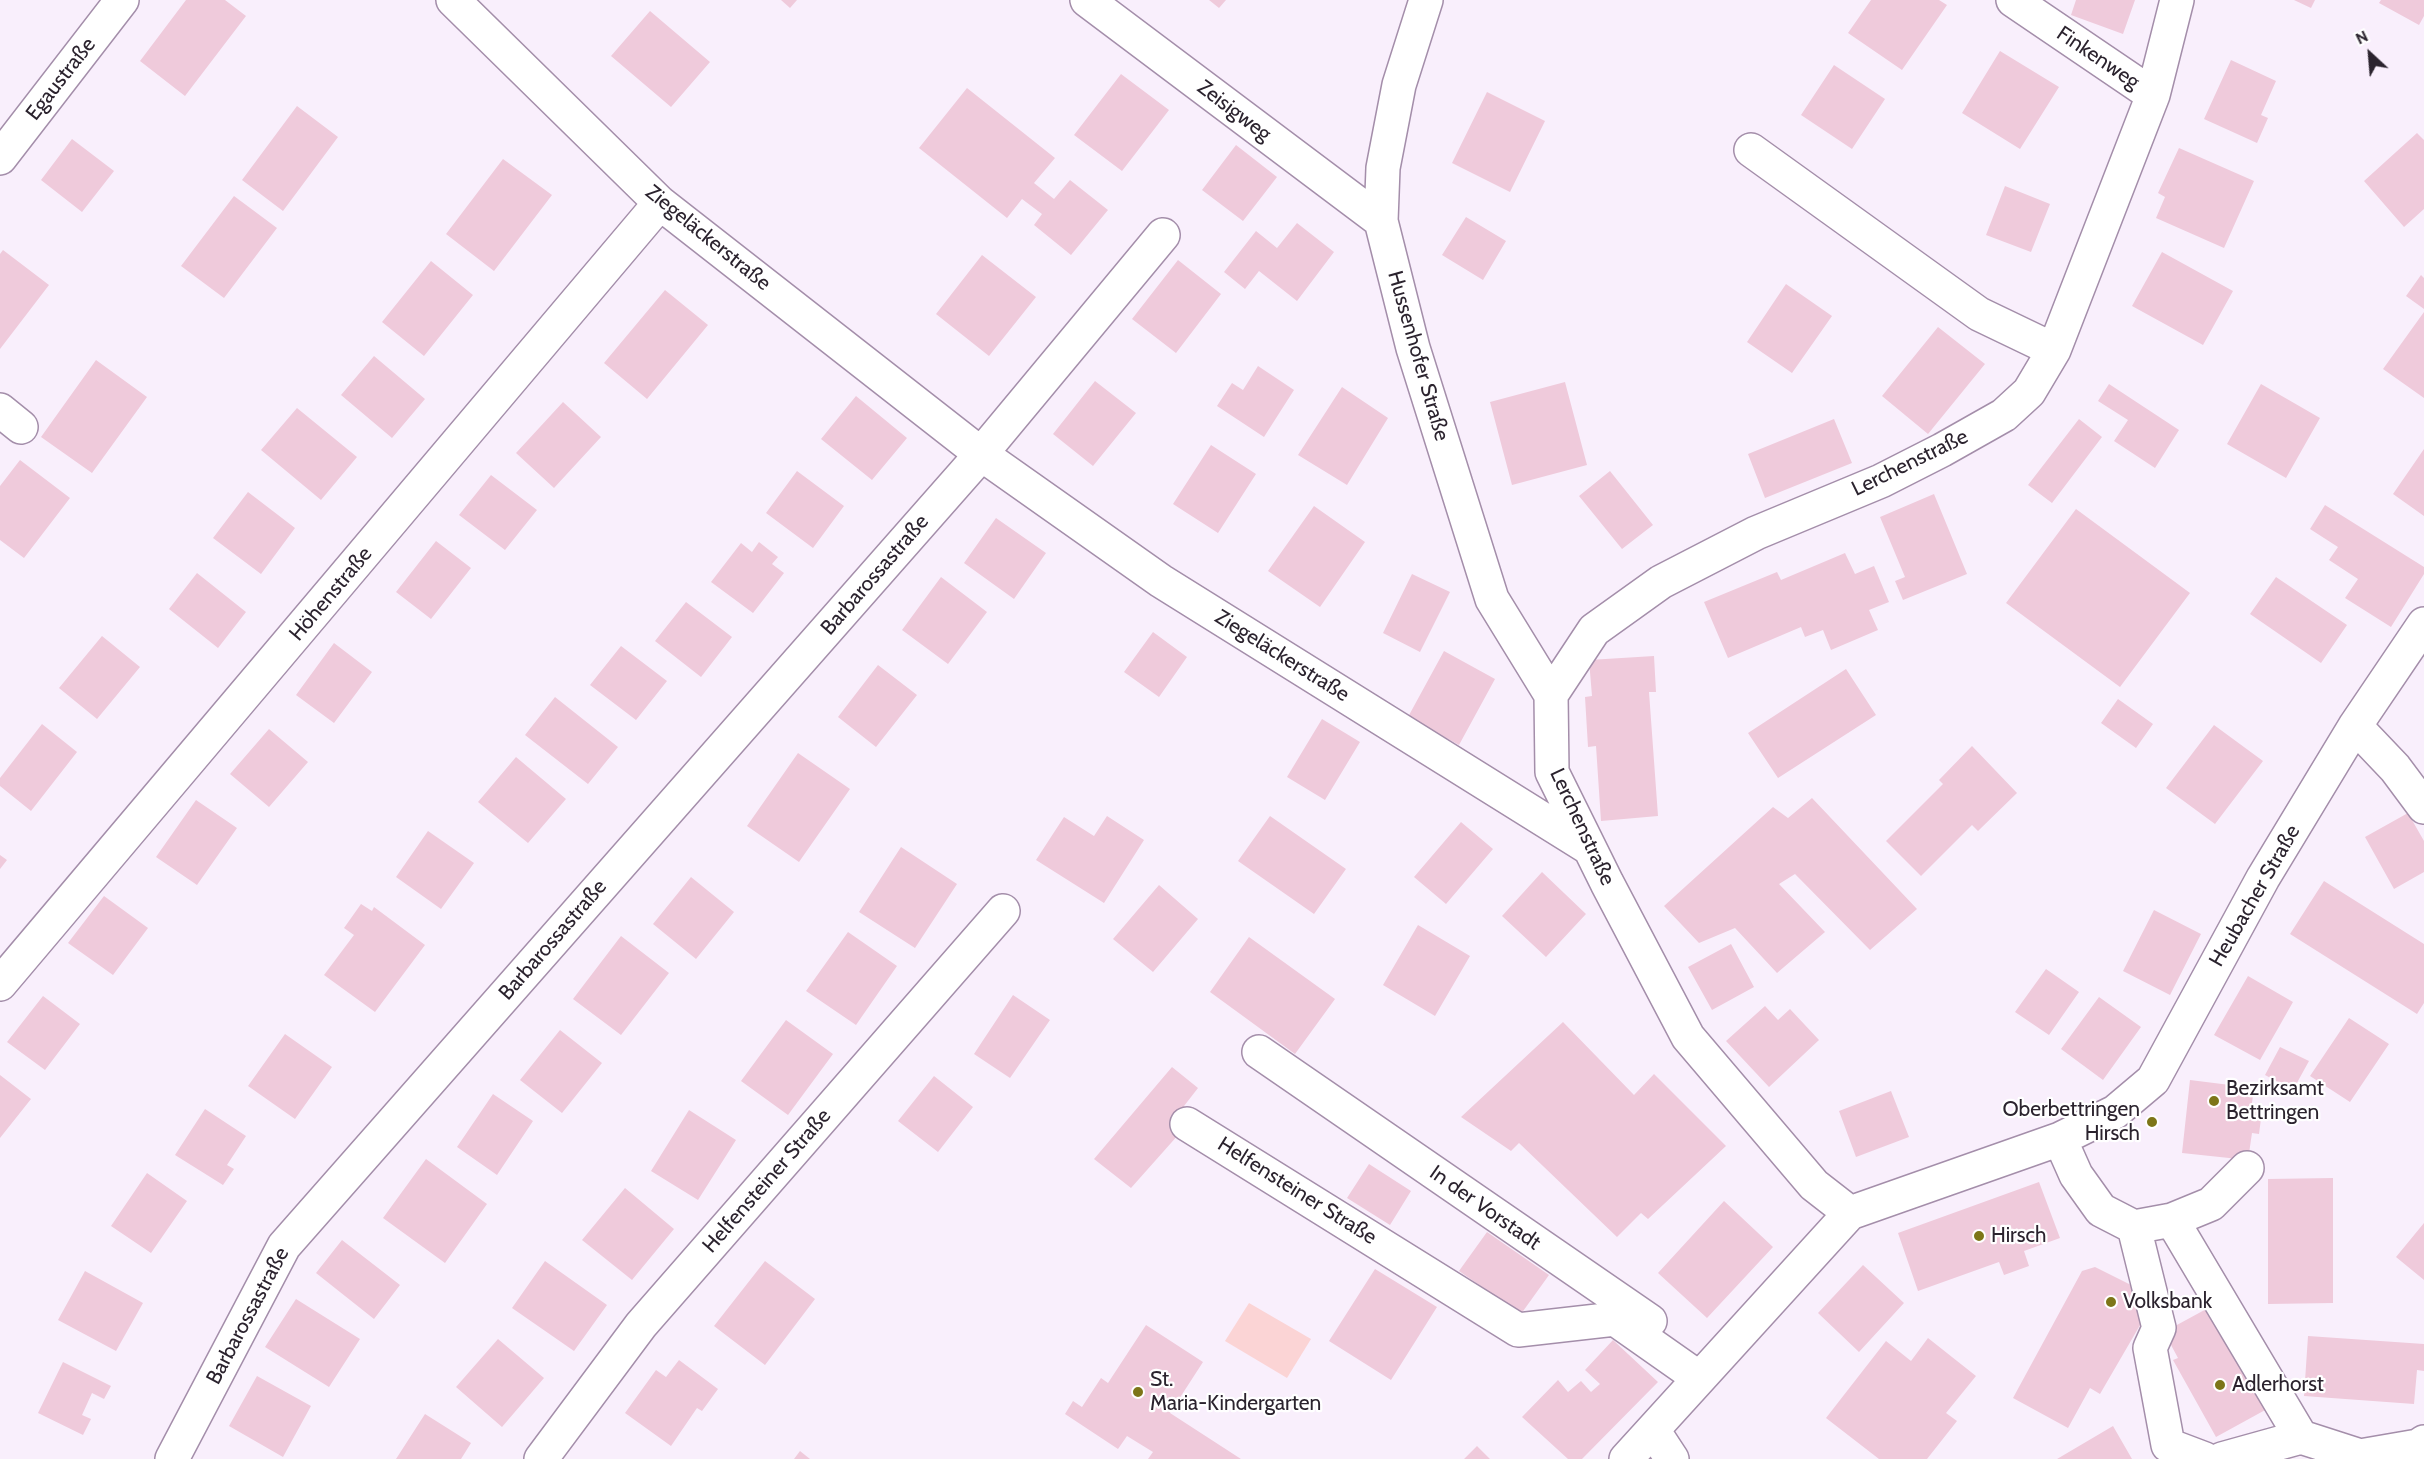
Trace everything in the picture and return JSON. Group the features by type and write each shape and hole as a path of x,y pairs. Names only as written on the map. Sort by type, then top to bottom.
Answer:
{"street":[{"name":"Egaustraße","path":"0,158 122,0"},
{"name":"Ziegeläckerstraße","path":"453,0 660,203 981,454 1161,581 1589,848"},
{"name":"Zeisigweg","path":"1087,0 1382,221"},
{"name":"Hussenhofer Straße","path":"1426,0 1397,95 1383,168 1382,221 1413,348 1492,599 1551,695"},
{"name":"Finkenweg","path":"2013,0 2153,95"},
{"name":"Lerchenstraße","path":"1850,1214 1814,1185 1688,1037 1551,772 1551,695 1594,630 1661,582 1756,533 1881,481 2004,415 2029,392 2054,350 2153,95 2177,0"},
{"path":"1751,150 1979,314 2054,350"},
{"name":"Höhenstraße","path":"0,984 660,203"},
{"path":"981,454 1163,235"},
{"name":"Barbarossastraße","path":"172,1459 284,1246 981,454"},
{"name":"Heubacher Straße","path":"2060,1138 2115,1112 2153,1080 2263,878 2355,726 2424,624"},
{"path":"2355,726 2395,768 2424,807"},
{"name":"Helfensteiner Straße","path":"541,1459 641,1325 1003,911"},
{"name":"In der Vorstadt","path":"1259,1052 1706,1371"},
{"name":"Helfensteiner Straße","path":"1187,1124 1518,1330 1615,1319 1706,1371"},
{"path":"1626,1459 1850,1214 2060,1138 2076,1175 2101,1210 2134,1227 2172,1220 2211,1204 2247,1168"},
{"path":"2172,1220 2301,1437"},
{"path":"2134,1227 2159,1328 2150,1348 2168,1445 2205,1459"},
{"path":"1653,1430 1672,1459"},
{"path":"2222,1459 2301,1437 2359,1457 2418,1446 2424,1442"}],"shaded area":[{"path":"1249,1303 1311,1339 1287,1378 1225,1341"}],"building":[{"path":"186,0 225,0 246,16 185,96 140,61"},
{"path":"781,0 797,0 790,8"},
{"path":"1209,0 1226,0 1219,8"},
{"path":"1871,0 1939,0 1947,5 1902,70 1848,33"},
{"path":"2076,0 2135,0 2123,34 2071,15"},
{"path":"2294,0 2315,0 2311,8"},
{"path":"2381,0 2424,0 2424,16 2419,25 2379,3"},
{"path":"650,11 710,62 671,107 611,56"},
{"path":"2000,51 2059,87 2020,149 1962,113"},
{"path":"2231,60 2276,81 2261,115 2268,118 2257,143 2204,119"},
{"path":"1834,65 1885,99 1852,149 1801,115"},
{"path":"1121,74 1169,110 1122,171 1074,135"},
{"path":"967,88 1055,158 1034,183 1054,199 1070,180 1108,210 1071,255 1034,225 1042,214 1022,199 1007,218 919,148"},
{"path":"1487,92 1545,121 1510,192 1452,163"},
{"path":"297,106 338,137 283,211 242,180"},
{"path":"2417,133 2424,140 2424,209 2404,227 2364,181"},
{"path":"72,139 114,171 82,212 41,180"},
{"path":"1236,145 1277,177 1243,221 1202,190"},
{"path":"2179,148 2254,181 2224,248 2156,218 2165,197 2158,193"},
{"path":"503,159 552,195 494,271 446,234"},
{"path":"2005,186 2050,204 2031,252 1986,235"},
{"path":"234,196 277,228 224,298 181,266"},
{"path":"1466,217 1506,241 1483,280 1442,255"},
{"path":"1297,223 1334,252 1297,301 1259,271 1245,289 1224,272 1256,231 1277,248"},
{"path":"3,250 49,285 0,349 0,254"},
{"path":"2162,252 2233,291 2203,345 2132,306"},
{"path":"982,255 1036,297 989,356 936,314"},
{"path":"1178,260 1221,294 1176,353 1132,319"},
{"path":"431,261 473,295 424,356 382,322"},
{"path":"2421,275 2424,278 2424,309 2406,296"},
{"path":"1786,284 1832,316 1792,373 1747,342"},
{"path":"665,290 708,325 647,399 604,363"},
{"path":"2424,312 2424,398 2383,369"},
{"path":"1938,327 1985,364 1928,434 1882,396"},
{"path":"374,356 425,399 392,438 341,395"},
{"path":"96,360 147,397 92,473 41,437"},
{"path":"1258,366 1294,390 1264,437 1217,406 1232,383 1243,390"},
{"path":"1095,381 1136,413 1093,466 1053,434"},
{"path":"1565,382 1587,465 1512,485 1490,402"},
{"path":"2109,384 2179,430 2155,468 2114,441 2128,420 2098,401"},
{"path":"2261,384 2320,418 2286,478 2227,444"},
{"path":"1342,387 1388,418 1347,485 1298,455"},
{"path":"856,396 907,438 872,480 821,439"},
{"path":"563,402 601,437 554,488 516,453"},
{"path":"297,408 357,457 321,500 261,450"},
{"path":"1834,419 1852,463 1765,498 1748,454"},
{"path":"2079,419 2102,437 2052,503 2028,485"},
{"path":"1211,445 1256,474 1218,533 1173,504"},
{"path":"2424,449 2424,516 2393,494"},
{"path":"20,460 70,498 24,558 0,540 0,486"},
{"path":"797,471 844,506 813,548 766,513"},
{"path":"1610,471 1653,525 1622,549 1579,496"},
{"path":"491,475 537,510 505,550 459,515"},
{"path":"248,492 295,528 261,574 213,538"},
{"path":"1934,494 1967,574 1903,600 1895,581 1905,577 1880,517"},
{"path":"2325,505 2424,567 2424,574 2391,627 2345,598 2358,579 2329,560 2338,547 2310,529"},
{"path":"1314,506 1365,542 1320,607 1268,571"},
{"path":"2076,509 2190,593 2120,687 2006,603"},
{"path":"996,518 1046,553 1014,599 964,563"},
{"path":"436,541 471,568 431,619 396,592"},
{"path":"759,542 778,557 772,564 784,573 753,613 711,582 741,543 752,552"},
{"path":"1845,553 1855,574 1874,566 1889,602 1869,610 1878,630 1831,650 1823,630 1805,637 1801,627 1728,658 1704,602 1777,572 1781,580"},
{"path":"197,573 246,612 218,648 169,609"},
{"path":"1412,574 1450,592 1420,652 1383,633"},
{"path":"941,577 987,612 948,664 902,630"},
{"path":"2276,577 2347,625 2321,663 2250,614"},
{"path":"686,602 732,637 701,677 655,641"},
{"path":"1153,632 1187,657 1159,697 1124,672"},
{"path":"102,636 140,667 97,719 59,688"},
{"path":"334,643 372,672 334,723 296,695"},
{"path":"621,646 667,681 636,720 590,685"},
{"path":"1444,651 1495,679 1459,745 1408,717"},
{"path":"1654,656 1656,692 1649,692 1658,816 1601,821 1596,746 1588,747 1585,697 1592,696 1589,660"},
{"path":"878,665 917,695 876,747 838,717"},
{"path":"1846,669 1876,715 1778,778 1748,733"},
{"path":"555,697 618,747 588,784 525,735"},
{"path":"2118,699 2153,724 2136,748 2101,723"},
{"path":"1322,719 1360,742 1325,800 1287,777"},
{"path":"42,724 77,752 31,811 0,786 0,778"},
{"path":"2214,725 2263,761 2215,824 2166,788"},
{"path":"269,729 308,762 269,807 230,774"},
{"path":"1972,746 2017,793 1978,831 1972,825 1921,876 1886,841 1943,784 1939,780"},
{"path":"798,753 850,789 799,862 747,826"},
{"path":"516,757 566,799 528,843 478,802"},
{"path":"1812,798 1917,909 1870,950 1795,874 1779,884 1825,932 1777,973 1735,928 1699,943 1664,906 1773,807 1788,818"},
{"path":"196,800 237,828 197,885 156,857"},
{"path":"2408,813 2424,841 2424,872 2394,889 2365,837"},
{"path":"1107,816 1144,840 1104,903 1036,860 1064,817 1094,836"},
{"path":"1270,816 1346,869 1314,914 1238,861"},
{"path":"1461,822 1493,849 1446,904 1414,877"},
{"path":"428,831 474,863 441,909 396,877"},
{"path":"901,847 957,884 915,948 859,912"},
{"path":"0,855 7,860 0,869"},
{"path":"1542,872 1586,914 1546,957 1502,916"},
{"path":"691,877 734,912 696,959 653,924"},
{"path":"2324,881 2424,944 2424,1003 2417,1014 2290,934"},
{"path":"1159,885 1198,919 1153,972 1113,939"},
{"path":"104,896 148,928 113,975 68,943"},
{"path":"361,904 372,911 374,907 425,945 375,1012 324,975 354,935 344,928"},
{"path":"2154,910 2201,934 2170,995 2123,971"},
{"path":"1418,925 1470,956 1435,1016 1383,985"},
{"path":"848,932 897,966 856,1025 806,991"},
{"path":"621,936 669,973 621,1035 573,999"},
{"path":"1249,937 1335,999 1295,1054 1210,992"},
{"path":"1731,944 1754,987 1712,1010 1688,967"},
{"path":"2046,969 2079,992 2049,1035 2015,1012"},
{"path":"2248,976 2293,1002 2260,1060 2214,1035"},
{"path":"1013,995 1050,1020 1010,1078 974,1054"},
{"path":"43,996 80,1024 45,1070 7,1042"},
{"path":"2099,997 2141,1027 2103,1080 2061,1049"},
{"path":"1765,1006 1778,1020 1790,1009 1819,1040 1769,1087 1726,1041"},
{"path":"2349,1018 2389,1044 2350,1102 2310,1076"},
{"path":"786,1020 833,1054 788,1115 741,1081"},
{"path":"1563,1022 1634,1095 1654,1074 1726,1146 1648,1219 1641,1213 1617,1237 1519,1143 1511,1151 1461,1117"},
{"path":"560,1030 602,1063 562,1113 520,1080"},
{"path":"285,1034 332,1067 295,1119 248,1086"},
{"path":"2280,1047 2309,1061 2293,1090 2265,1075"},
{"path":"1172,1067 1198,1088 1184,1106 1195,1116 1131,1188 1094,1159"},
{"path":"0,1075 31,1099 0,1138"},
{"path":"934,1076 973,1107 938,1152 898,1121"},
{"path":"2190,1080 2254,1088 2251,1110 2262,1111 2259,1134 2252,1133 2248,1160 2182,1153"},
{"path":"1891,1091 1909,1137 1856,1157 1839,1111"},
{"path":"493,1094 533,1121 497,1175 457,1147"},
{"path":"205,1109 246,1136 227,1165 234,1169 223,1185 175,1155"},
{"path":"689,1110 736,1140 698,1200 651,1171"},
{"path":"426,1159 487,1204 445,1263 383,1218"},
{"path":"1369,1164 1411,1191 1390,1225 1347,1198"},
{"path":"147,1173 187,1201 151,1253 111,1226"},
{"path":"2333,1178 2333,1303 2268,1304 2268,1179"},
{"name":"Hirsch","path":"2039,1182 2060,1238 2024,1251 2029,1266 2004,1275 1999,1262 1918,1291 1898,1233"},
{"path":"625,1188 674,1229 632,1280 582,1240"},
{"path":"1724,1201 1773,1247 1707,1318 1658,1273"},
{"path":"2424,1223 2424,1280 2396,1257"},
{"path":"1487,1232 1549,1275 1521,1314 1459,1271"},
{"path":"342,1240 400,1285 374,1319 316,1273"},
{"path":"545,1261 607,1305 574,1351 512,1308"},
{"path":"765,1261 815,1299 765,1365 714,1326"},
{"path":"1863,1265 1904,1303 1859,1352 1818,1313"},
{"path":"2095,1267 2141,1290 2143,1320 2100,1394 2090,1388 2068,1428 2013,1398 2082,1271"},
{"path":"1375,1269 1437,1307 1391,1380 1329,1341"},
{"path":"85,1271 143,1303 116,1351 58,1320"},
{"path":"296,1299 360,1339 329,1387 265,1347"},
{"name":"Adlerhorst","path":"2210,1307 2267,1409 2216,1437 2173,1360 2178,1358 2164,1332"},
{"name":"St. Maria-Kindergarten","path":"1146,1325 1203,1362 1170,1413 1241,1459 1148,1459 1153,1452 1127,1436 1118,1449 1065,1414 1073,1401 1082,1407 1101,1378 1108,1383"},
{"path":"2308,1336 2424,1344 2424,1371 2417,1370 2414,1404 2304,1396"},
{"path":"1928,1338 1976,1376 1946,1413 1957,1421 1927,1459 1879,1459 1826,1418 1886,1341 1911,1361"},
{"path":"498,1339 544,1378 502,1427 456,1387"},
{"path":"1613,1340 1658,1382 1582,1459 1568,1459 1522,1417 1558,1380 1568,1392 1581,1381 1591,1392 1600,1384 1585,1370"},
{"path":"679,1360 718,1389 702,1411 697,1408 671,1446 625,1413 656,1370 666,1377"},
{"path":"63,1362 111,1386 104,1399 92,1393 82,1415 91,1419 83,1435 38,1413"},
{"path":"257,1376 311,1406 283,1457 229,1426"},
{"path":"425,1414 471,1443 461,1459 396,1459"},
{"path":"2113,1426 2132,1459 2057,1459"},
{"path":"1477,1446 1490,1459 1464,1459"},
{"path":"800,1451 810,1459 794,1459"}],"place":[{"name":"Bezirksamt Bettringen","path":"2214,1101"},
{"name":"Oberbettringen Hirsch","path":"2152,1122"},
{"name":"Hirsch","path":"1979,1236"},
{"name":"Volksbank","path":"2111,1302"},
{"name":"Adlerhorst","path":"2220,1385"},
{"name":"St. Maria-Kindergarten","path":"1138,1392"}]}
